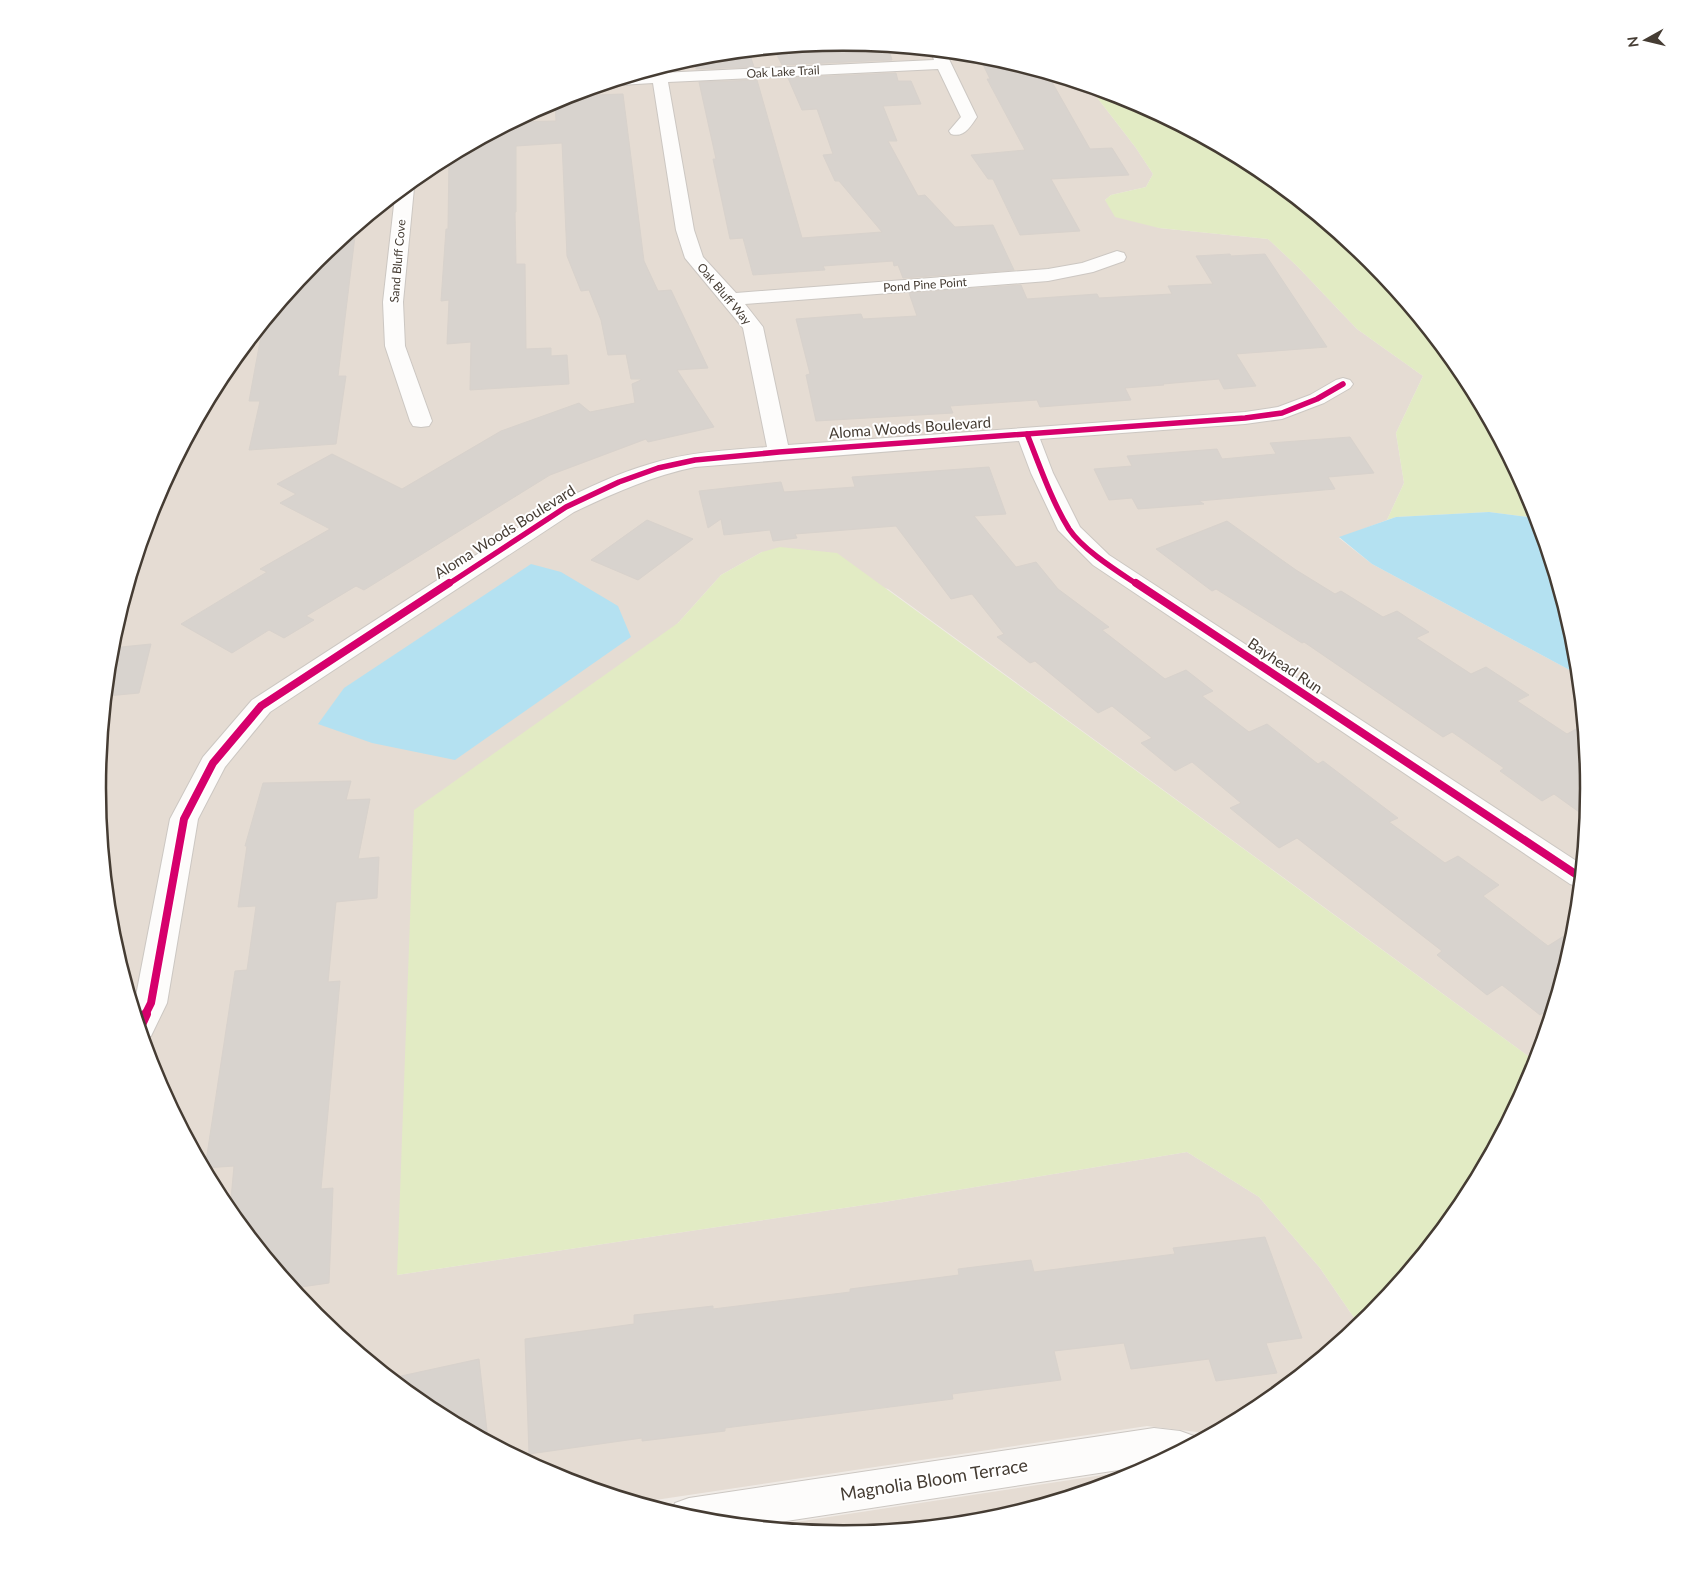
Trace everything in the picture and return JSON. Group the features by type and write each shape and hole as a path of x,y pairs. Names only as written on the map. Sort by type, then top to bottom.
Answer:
{"street":[{"name":"Oak Lake Trail","path":"643,79 940,58"},
{"path":"942,58 969,117 957,130"},
{"name":"Oak Bluff Way","path":"660,78 685,230 694,258 753,327 779,452"},
{"name":"Sand Bluff Cove","path":"404,196 393,302 395,346 421,421"},
{"name":"Pond Pine Point","path":"731,299 1048,275 1086,268 1117,257"},
{"name":"Aloma Woods Boulevard","path":"143,1020 151,1003 184,818 213,763 261,706 566,506 619,482 658,468 695,460 779,452 1245,418 1282,413 1317,399 1343,384"},
{"name":"Bayhead Run","path":"1026,434 1042,473 1070,530 1101,560 1574,873"},
{"name":"Magnolia Bloom Terrace","path":"714,1513 1154,1446 1171,1448"}],"shaded area":[{"path":"843,51 939,58 987,65 1034,76 1096,96 1136,148 1153,174 1146,187 1111,195 1105,200 1159,228 1268,239 1298,267 1357,329 1423,376 1396,433 1404,483 1387,520 1339,538 1372,564 1570,670 1578,740 1580,788 1573,884 1566,932 1555,979 1529,1057 888,589 762,552 721,575 678,623 397,1275 884,1202 1187,1152 1259,1197 1320,1268 1354,1318 1292,1373 1252,1401 1199,1433 1147,1426 653,1500 606,1486 561,1469 517,1449 475,1426 434,1401 394,1373 357,1342 289,1274 258,1237 230,1197 182,1114 162,1070 145,1025 131,979 120,932 108,836 106,788 113,692 120,644 131,597 145,551 162,506 182,462 205,420 230,379 258,339 289,302 357,234 394,203 434,175 517,127 561,107 606,90 652,76 699,65 795,53"},
{"path":"1113,1473 1034,1500 987,1511 891,1523 843,1525 792,1523"}],"green space":[{"path":"1096,96 1169,127 1211,150 1252,175 1292,203 1329,234 1397,302 1428,339 1456,379 1481,420 1504,462 1528,517 1489,512 1396,517 1387,520 1404,483 1396,433 1423,376 1357,329 1298,267 1268,239 1159,228 1115,217 1105,200 1111,195 1146,187 1153,174 1136,148"},
{"path":"780,547 837,553 1529,1057 1504,1114 1456,1197 1428,1237 1397,1274 1354,1318 1320,1268 1259,1197 1187,1152 884,1202 397,1275 414,810 678,623 721,575 762,552"}],"water":[{"path":"1489,512 1528,517 1555,597 1570,670 1372,564 1339,537 1396,517"},
{"path":"531,564 561,572 618,606 631,637 455,760 372,743 318,724 344,688"}],"building":[{"path":"843,51 890,53 892,60 782,65 777,55 795,53"},
{"path":"751,58 754,67 696,69 695,66 699,65"},
{"path":"983,64 1052,81 1090,149 1112,148 1129,175 1051,179 1080,231 1020,235 993,179 988,179 971,155 1025,150 987,79 990,79"},
{"path":"896,73 898,81 911,81 921,104 883,106 897,141 888,141 918,196 925,195 955,227 993,225 1014,270 903,278 898,265 894,266 893,261 823,266 825,270 753,275 743,238 730,239 713,159 716,159 699,82 757,80 802,238 882,232 839,181 835,181 823,155 833,154 817,109 802,110 788,78"},
{"path":"623,94 644,261 658,291 671,290 708,368 677,370 714,427 648,442 646,439 550,475 364,590 356,586 306,616 314,620 284,638 269,630 232,653 181,624 267,572 260,569 330,529 280,503 296,494 277,484 332,454 402,489 501,431 579,403 590,412 635,403 632,384 641,379 631,379 626,354 608,355 601,320 589,290 581,291 567,256 562,143 516,146 516,264 525,264 526,349 551,348 551,356 567,355 569,384 470,390 471,342 447,344 449,300 441,301 446,229 448,229 449,166 529,122 556,121 555,110 593,95"},
{"path":"355,236 338,376 346,376 336,444 249,450 260,401 249,401 261,335 322,267"},
{"path":"1230,254 1231,256 1265,254 1327,347 1236,354 1256,386 1224,389 1219,379 1125,388 1131,400 1040,407 1037,400 950,406 953,413 816,421 806,375 810,374 796,319 861,314 863,319 917,316 909,293 1021,285 1027,299 1097,294 1099,298 1172,294 1168,286 1213,284 1196,256"},
{"path":"1350,437 1374,473 1328,477 1335,489 1199,501 1204,504 1138,509 1132,498 1109,500 1094,469 1132,466 1127,456 1217,449 1222,459 1276,454 1270,443"},
{"path":"989,467 1006,514 974,516 1016,567 1036,562 1058,589 1109,627 1102,630 1165,679 1186,670 1213,691 1202,696 1249,732 1267,724 1318,764 1323,761 1398,818 1389,822 1445,863 1458,856 1499,885 1483,896 1548,946 1565,935 1545,1012 1540,1015 1502,985 1487,995 1437,955 1442,951 1297,838 1279,848 1230,808 1241,803 1192,762 1175,771 1141,743 1152,738 1112,706 1098,713 1035,661 1030,663 997,637 1004,634 972,594 951,599 896,526 795,534 797,538 773,541 770,530 724,535 721,519 708,528 699,491 781,482 784,492 855,487 852,477"},
{"path":"647,520 693,539 638,580 591,560"},
{"path":"1227,521 1296,570 1335,594 1341,591 1383,617 1397,611 1429,632 1416,638 1471,674 1486,667 1529,695 1517,701 1567,734 1577,729 1580,788 1579,812 1554,794 1542,801 1500,771 1504,768 1452,732 1443,737 1304,642 1302,643 1216,589 1212,591 1156,549"},
{"path":"151,644 139,693 113,695 120,647"},
{"path":"351,781 346,800 370,799 358,859 379,857 377,898 336,902 328,982 340,981 321,1189 333,1188 329,1283 301,1287 258,1237 231,1198 234,1166 212,1168 206,1158 235,971 247,970 256,906 238,907 247,846 245,846 263,783"},
{"path":"1265,1237 1302,1338 1266,1343 1277,1373 1216,1381 1209,1359 1131,1369 1124,1343 1054,1351 1061,1380 952,1394 953,1399 725,1428 725,1431 642,1441 642,1438 529,1454 525,1339 634,1324 634,1315 713,1306 713,1309 850,1292 850,1289 959,1275 958,1269 1031,1260 1034,1272 1175,1254 1173,1248"},
{"path":"479,1359 487,1433 434,1401 399,1376"}],"cycle path":[{"path":"143,1020 151,1003 184,819 213,763 261,706 566,507 619,482 658,468 695,460 779,452 1245,418 1282,413 1317,399 1343,384"},
{"path":"1027,434 1042,473 1070,530 1101,560 1574,873"}]}
